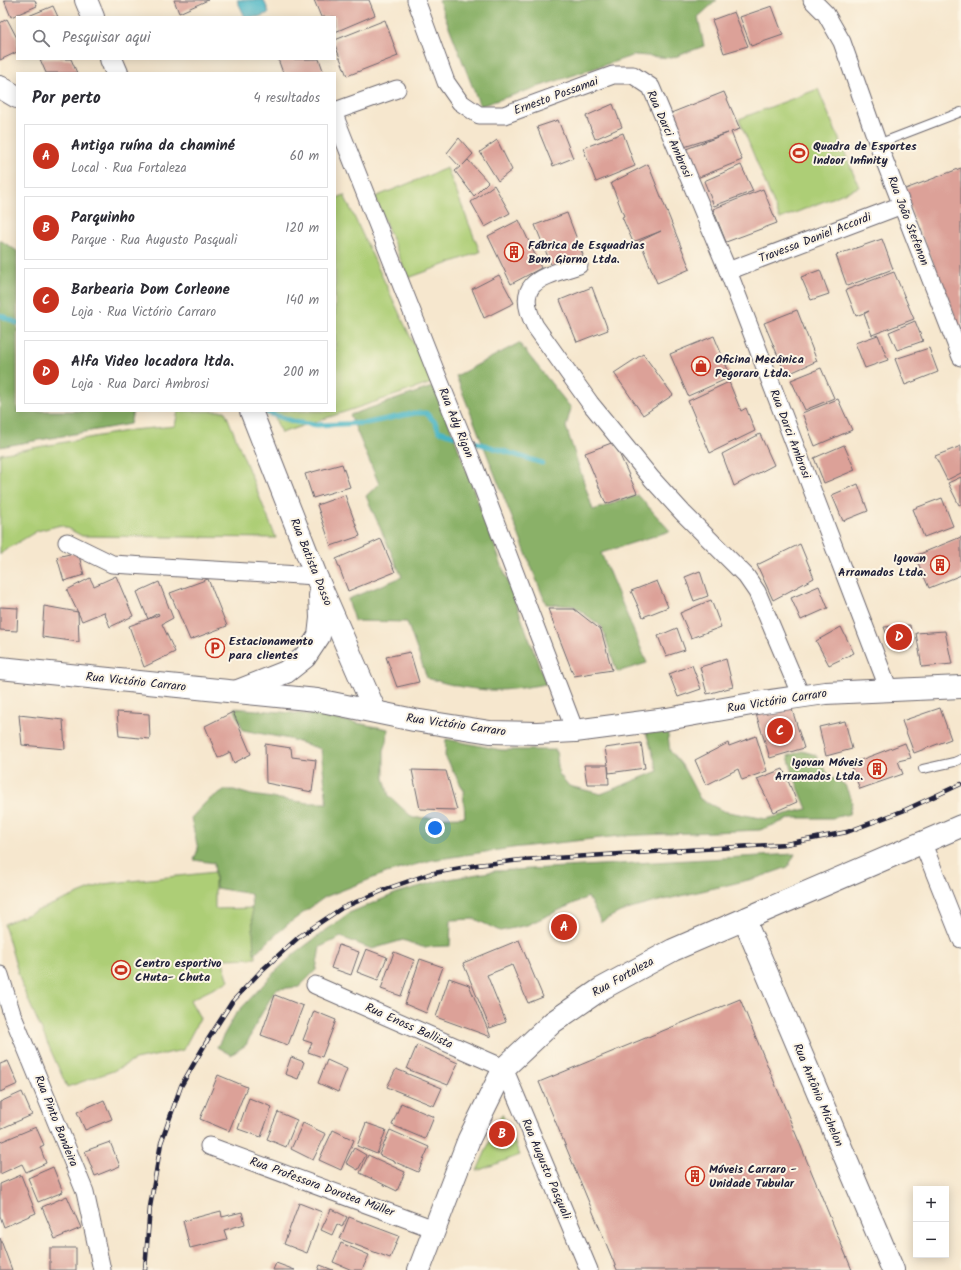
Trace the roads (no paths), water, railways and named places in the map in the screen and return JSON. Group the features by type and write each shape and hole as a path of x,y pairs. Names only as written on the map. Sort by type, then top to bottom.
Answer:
{"main road":[{"path":"86,0 93,16"},
{"path":"111,60 117,72"},
{"path":"0,87 16,96"},
{"name":"Rua Batista Dosso","path":"251,412 317,580 375,711"},
{"path":"235,692 286,672 305,657 319,636 321,618 317,580"},
{"name":"Rua Victório Carraro","path":"0,668 317,700 414,720 490,732 537,733 575,731 667,719 825,693 961,687"},
{"name":"Rua Fortaleza","path":"419,1270 469,1139 504,1068 553,1022 601,989 673,950 923,844 961,826"},
{"name":"Rua Antônio Michelon","path":"744,920 893,1270"}],"street":[{"name":"Ernesto Possamai","path":"416,0 446,82 460,102 479,115 504,115 614,75 633,76"},
{"name":"Rua João Stefenon","path":"812,0 826,14 842,42 878,144 961,358"},
{"name":"Rua Darci Ambrosi","path":"633,76 651,87 728,271 889,690"},
{"path":"336,111 397,89"},
{"name":"Rua Ady Rigon","path":"336,120 475,468 575,731"},
{"name":"Travessa Daniel Accordi","path":"728,271 902,205"},
{"path":"579,265 542,278 531,286 526,301 529,314 535,326 590,403 652,479 746,576 757,592 801,696"},
{"path":"67,542 112,564 317,580"},
{"path":"923,844 961,939"},
{"name":"Rua Pinto Bandeira","path":"0,975 12,1014 85,1192 102,1270"},
{"name":"Rua Enoss Ballista","path":"315,985 504,1068"},
{"name":"Rua Augusto Pasquali","path":"504,1068 588,1270"},
{"name":"Rua Professora Dorotea Müller","path":"209,1146 434,1229"}],"lane":[{"path":"878,144 961,112"},
{"path":"923,769 961,759"}],"water":[{"path":"237,0 264,0 269,13 261,16 245,16"}],"waterway":[{"path":"0,315 16,323"},
{"path":"265,412 296,422 317,425 367,423 415,413 426,413 435,422 439,431 459,437"},
{"path":"468,440 542,463"}],"railway":[{"path":"145,1270 150,1207 161,1143 181,1086 232,1002 261,971 300,936 342,908 389,888 429,874 477,865 522,860 786,844 847,832 905,810 961,784"}],"place":[{"name":"Quadra de Esportes Indoor Infinity","path":"799,153"},
{"name":"Fábrica de Esquadrias Bom Giorno Ltda.","path":"514,252"},
{"name":"Oficina Mecânica Pegoraro Ltda.","path":"701,366"},
{"name":"Igovan Arramados Ltda.","path":"940,565"},
{"name":"Alfa Video locadora ltda.","path":"899,637"},
{"name":"Estacionamento para clientes","path":"215,648"},
{"name":"Barbearia Dom Corleone","path":"780,731"},
{"name":"Igovan Móveis Arramados Ltda.","path":"877,769"},
{"name":"Antiga ruína da chaminé","path":"564,927"},
{"name":"Centro esportivo CHuta- Chuta","path":"121,970"},
{"name":"Parquinho","path":"502,1134"},
{"name":"Móveis Carraro - Unidade Tubular","path":"695,1176"}]}
